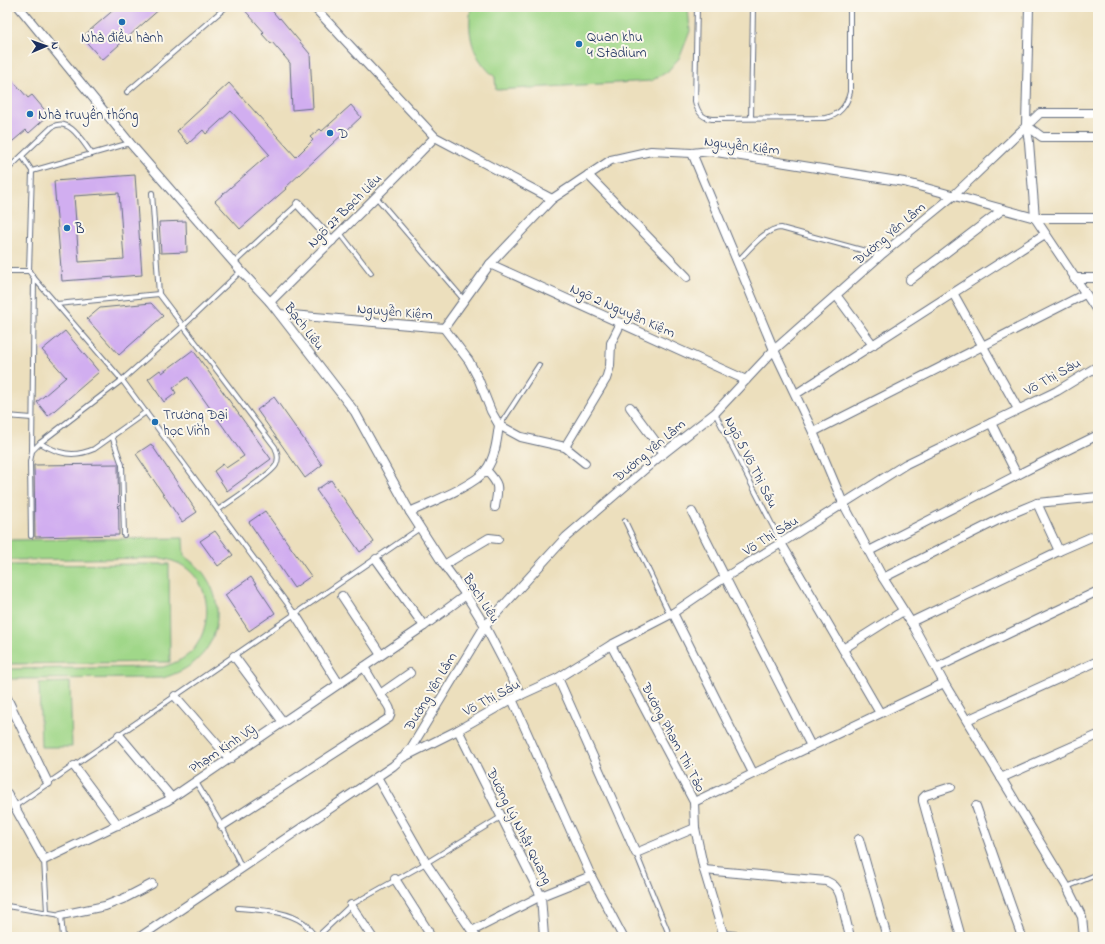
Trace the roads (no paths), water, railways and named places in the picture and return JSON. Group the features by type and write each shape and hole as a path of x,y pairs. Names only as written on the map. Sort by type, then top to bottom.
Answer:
{"street":[{"name":"Bạch Liêu","path":"19,7 130,143 280,314 355,412 410,512 485,626 522,695"},
{"path":"314,7 435,137 552,199"},
{"path":"1029,7 1026,125 1029,142 1035,218 1098,312"},
{"name":"Đường Yên Lâm","path":"402,758 410,748 485,626 566,537 664,453 715,413 774,350 881,255 953,196 1040,113 1098,113"},
{"path":"1026,125 1042,137 1098,137"},
{"name":"Ngõ 27 Bạch Liêu","path":"270,302 376,198 435,137"},
{"name":"Nguyễn Kiệm","path":"280,314 444,328 490,264 552,199 611,160 651,152 692,153 710,151 896,181 1035,218 1098,218"},
{"path":"692,153 774,350 796,394 843,504 883,578 911,622 944,683 1067,887 1080,912 1083,922 1084,937"},
{"path":"588,175 687,277"},
{"path":"298,204 332,241"},
{"path":"910,280 1002,210"},
{"path":"796,394 1045,234"},
{"name":"Ngõ 2 Nguyễn Kiệm","path":"490,264 746,380"},
{"path":"1074,278 1098,278"},
{"path":"953,293 1018,409"},
{"path":"813,432 1085,294"},
{"path":"836,295 873,345"},
{"path":"565,447 608,375 611,343 621,323"},
{"path":"444,328 469,361 478,378 490,411 499,425 521,437 565,447 585,463"},
{"name":"Võ Thị Sáu","path":"402,758 458,730 512,699 558,678 611,645 671,614 724,578 906,464 1057,390 1098,366"},
{"path":"630,407 664,453"},
{"path":"991,423 1017,475"},
{"path":"410,512 475,481 486,470 492,458 499,425"},
{"path":"869,551 1098,435"},
{"path":"486,470 497,482 498,486 495,507"},
{"path":"883,578 1037,503 1098,497"},
{"path":"1037,503 1059,551"},
{"path":"692,512 724,578 811,746"},
{"path":"911,622 1059,551 1098,534"},
{"path":"444,564 489,538 498,539"},
{"path":"781,543 880,713"},
{"path":"376,558 424,626"},
{"path":"936,668 1098,591"},
{"name":"Phạm Kinh Vỹ","path":"44,860 172,798 424,626 466,595"},
{"path":"342,596 381,655"},
{"path":"843,649 903,610"},
{"path":"295,614 339,684"},
{"path":"671,614 753,773"},
{"name":"Đường Pham Thi Tảo","path":"611,645 694,802 696,828 704,870 724,936"},
{"path":"234,656 283,722"},
{"path":"967,720 1098,661"},
{"path":"222,826 389,718 391,710 364,667"},
{"path":"380,694 410,673"},
{"path":"558,678 636,853 696,828"},
{"path":"694,802 944,683"},
{"path":"175,696 230,759"},
{"path":"7,698 48,784"},
{"path":"512,699 591,876 623,937"},
{"name":"Đường Lý Nhật Quang","path":"458,730 541,896 544,937"},
{"path":"119,735 172,798"},
{"path":"1001,778 1098,736"},
{"path":"140,937 377,777 402,758"},
{"path":"74,766 118,825"},
{"path":"377,777 426,863 474,934 541,896 591,876"},
{"path":"951,787 926,796 923,800 961,937"},
{"path":"7,792 44,860"},
{"path":"976,806 1022,937"},
{"path":"859,839 887,937"},
{"path":"704,870 826,881 831,883 840,895 850,937"},
{"path":"395,879 428,931 430,937"},
{"path":"61,915 105,906 125,898 152,884"},
{"path":"351,905 372,937"},
{"path":"724,936 746,937"}],"lane":[{"path":"127,92 226,7"},
{"path":"697,7 695,101 696,108 700,114 706,118 825,118 834,116 848,101 850,92 850,7"},
{"path":"751,118 753,7"},
{"path":"7,170 52,127 58,124 65,125 73,130 92,154"},
{"path":"32,172 130,143"},
{"path":"22,156 32,172 29,271 122,380 295,614"},
{"path":"152,193 159,294 182,327 278,452 278,459 273,470 218,510"},
{"path":"376,198 464,300"},
{"path":"234,263 298,204"},
{"path":"737,262 767,232 781,228 881,255"},
{"path":"340,232 371,273"},
{"path":"7,271 29,271"},
{"path":"32,451 40,443 122,380 182,327 241,271"},
{"path":"31,536 30,462 32,451 34,278"},
{"path":"57,304 159,294"},
{"path":"499,425 539,365"},
{"path":"40,443 55,451 76,454 86,453 94,449 146,412"},
{"name":"Ngõ 5 Võ Thị Sáu","path":"715,413 781,543"},
{"path":"7,416 32,418"},
{"path":"112,436 122,465 124,535"},
{"path":"625,521 671,614"},
{"path":"14,806 421,528"},
{"path":"196,782 222,826 242,868"},
{"path":"238,908 287,915 304,923 317,937 351,905 426,863 501,817"},
{"path":"636,853 670,937"},
{"path":"44,860 47,912"},
{"path":"1067,887 1098,874"},
{"path":"7,906 61,915 63,937"}],"place":[{"name":"Nhà điều hành","path":"122,22"},
{"name":"Quan khu 4 Stadium","path":"579,44"},
{"name":"Nhà truyền thống","path":"30,114"},
{"name":"D","path":"330,133"},
{"name":"B","path":"67,228"},
{"name":"Trường Đại học Vinh","path":"155,422"}]}
